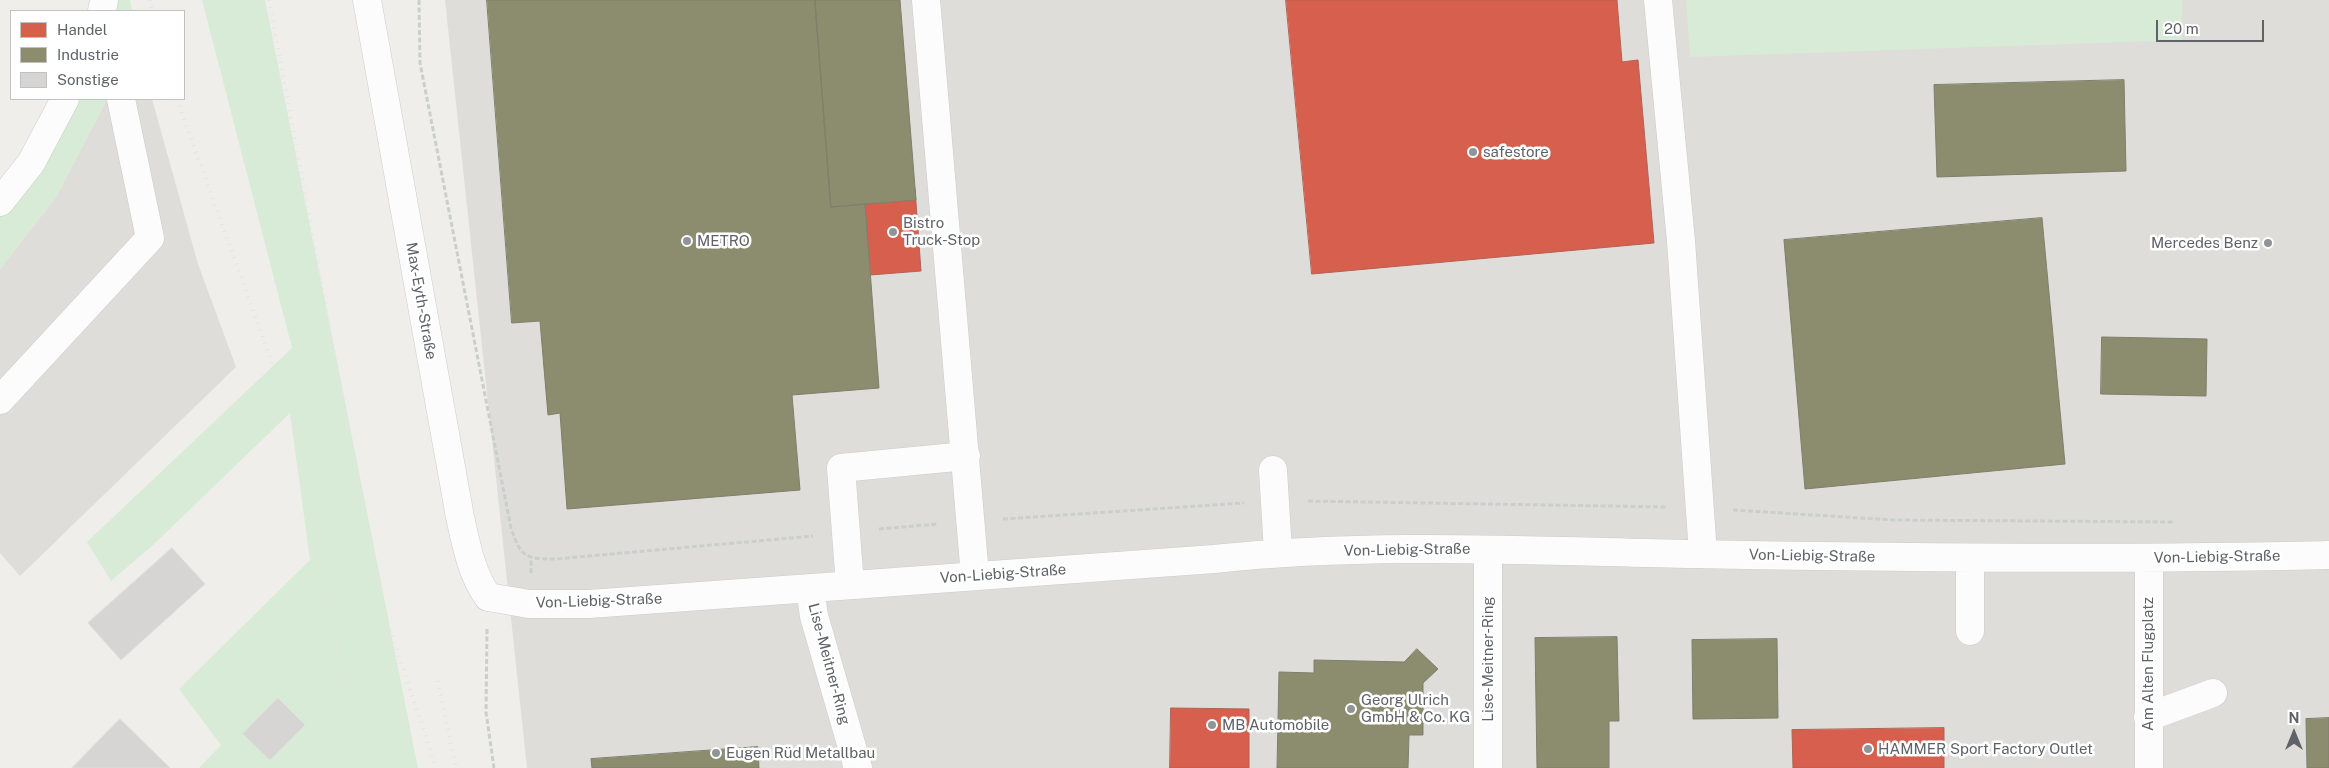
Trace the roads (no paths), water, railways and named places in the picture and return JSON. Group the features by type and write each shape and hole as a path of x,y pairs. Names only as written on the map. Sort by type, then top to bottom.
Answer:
{"street":[{"name":"Max-Eyth-Straße","path":"367,0 460,517 475,572 480,585 488,597"},
{"path":"374,42 381,0"},
{"path":"926,0 975,576"},
{"path":"1658,0 1681,241 1703,554"},
{"path":"0,202 31,163 64,100"},
{"path":"0,400 150,238 121,100"},
{"path":"850,585 841,468 966,456"},
{"path":"1273,470 1278,552"},
{"name":"Von-Liebig-Straße","path":"488,597 529,604 589,604 1278,552 1488,550 2149,559 2329,555"},
{"name":"Lise-Meitner-Ring","path":"1488,550 1488,768"},
{"path":"1970,558 1970,631"},
{"name":"Am Alten Flugplatz","path":"2149,559 2149,768"},
{"name":"Lise-Meitner-Ring","path":"810,588 814,616 858,768"},
{"path":"2148,717 2213,693"}],"railway":[{"path":"150,0 152,10"},
{"path":"269,0 411,768"},
{"path":"177,100 305,455 359,768"},
{"path":"390,629 436,768"},
{"path":"438,681 456,768"}],"place":[{"name":"safestore","path":"1473,152"},
{"name":"Bistro Truck-Stop","path":"893,232"},
{"name":"METRO","path":"687,241"},
{"name":"Mercedes Benz","path":"2268,243"},
{"name":"Georg Ulrich GmbH & Co. KG","path":"1351,709"},
{"name":"MB Automobile","path":"1212,725"},
{"name":"HAMMER Sport Factory Outlet","path":"1868,749"},
{"name":"Eugen Rüd Metallbau","path":"716,753"}]}
